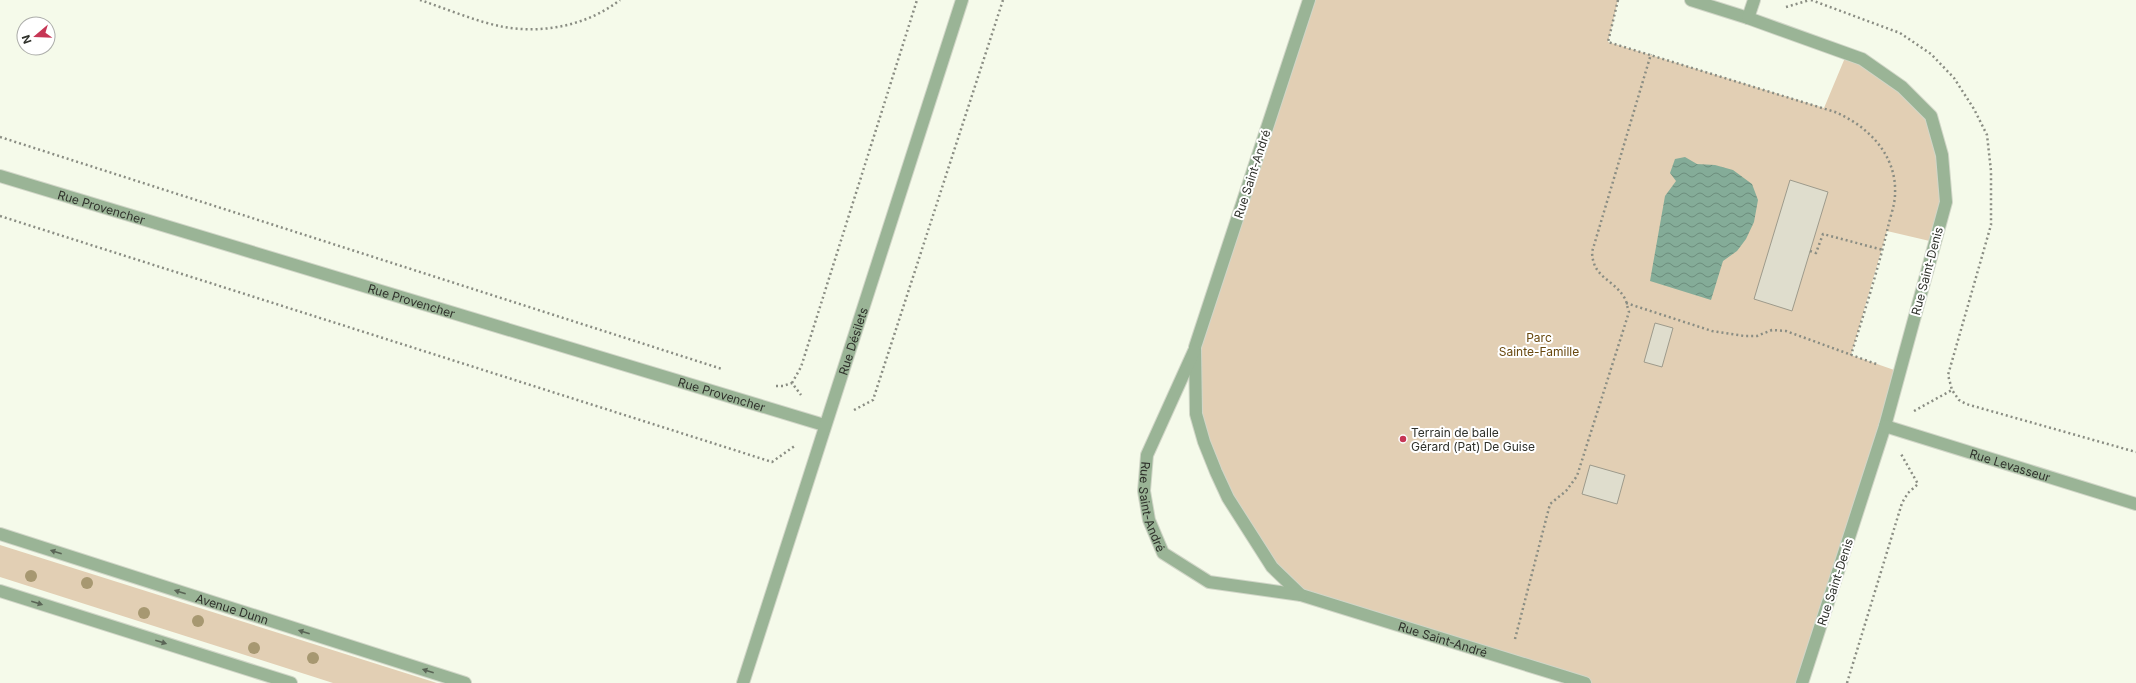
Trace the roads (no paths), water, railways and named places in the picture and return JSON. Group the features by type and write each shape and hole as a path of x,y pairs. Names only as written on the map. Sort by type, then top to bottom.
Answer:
{"street":[{"name":"Rue Désilets","path":"742,683 962,0"},
{"name":"Rue Saint-André","path":"1309,0 1195,347 1147,455 1144,491 1149,520 1163,553 1209,582 1301,594 1510,658 1585,683"},
{"name":"Rue Saint-Denis","path":"1691,0 1748,18 1862,59 1902,87 1931,116 1942,155 1946,202 1885,426 1802,683"},
{"path":"1748,18 1754,0"},
{"name":"Rue Provencher","path":"0,176 824,425"},
{"name":"Rue Saint-André","path":"1195,347 1196,414 1204,442 1216,472 1228,498 1272,567 1301,594"},
{"name":"Rue Levasseur","path":"1885,426 2136,504"},
{"name":"Avenue Dunn","path":"0,534 465,683"},
{"path":"0,591 291,683"}],"water":[{"path":"1685,157 1697,164 1715,165 1733,170 1752,184 1758,200 1754,222 1746,239 1737,251 1723,261 1711,300 1650,281 1665,196 1676,181 1670,173 1675,159"}],"place":[{"name":"Terrain de balle Gérard (Pat) De Guise","path":"1403,439"}],"park label":[{"name":"Parc Sainte-Famille","path":"1539,344"}]}
